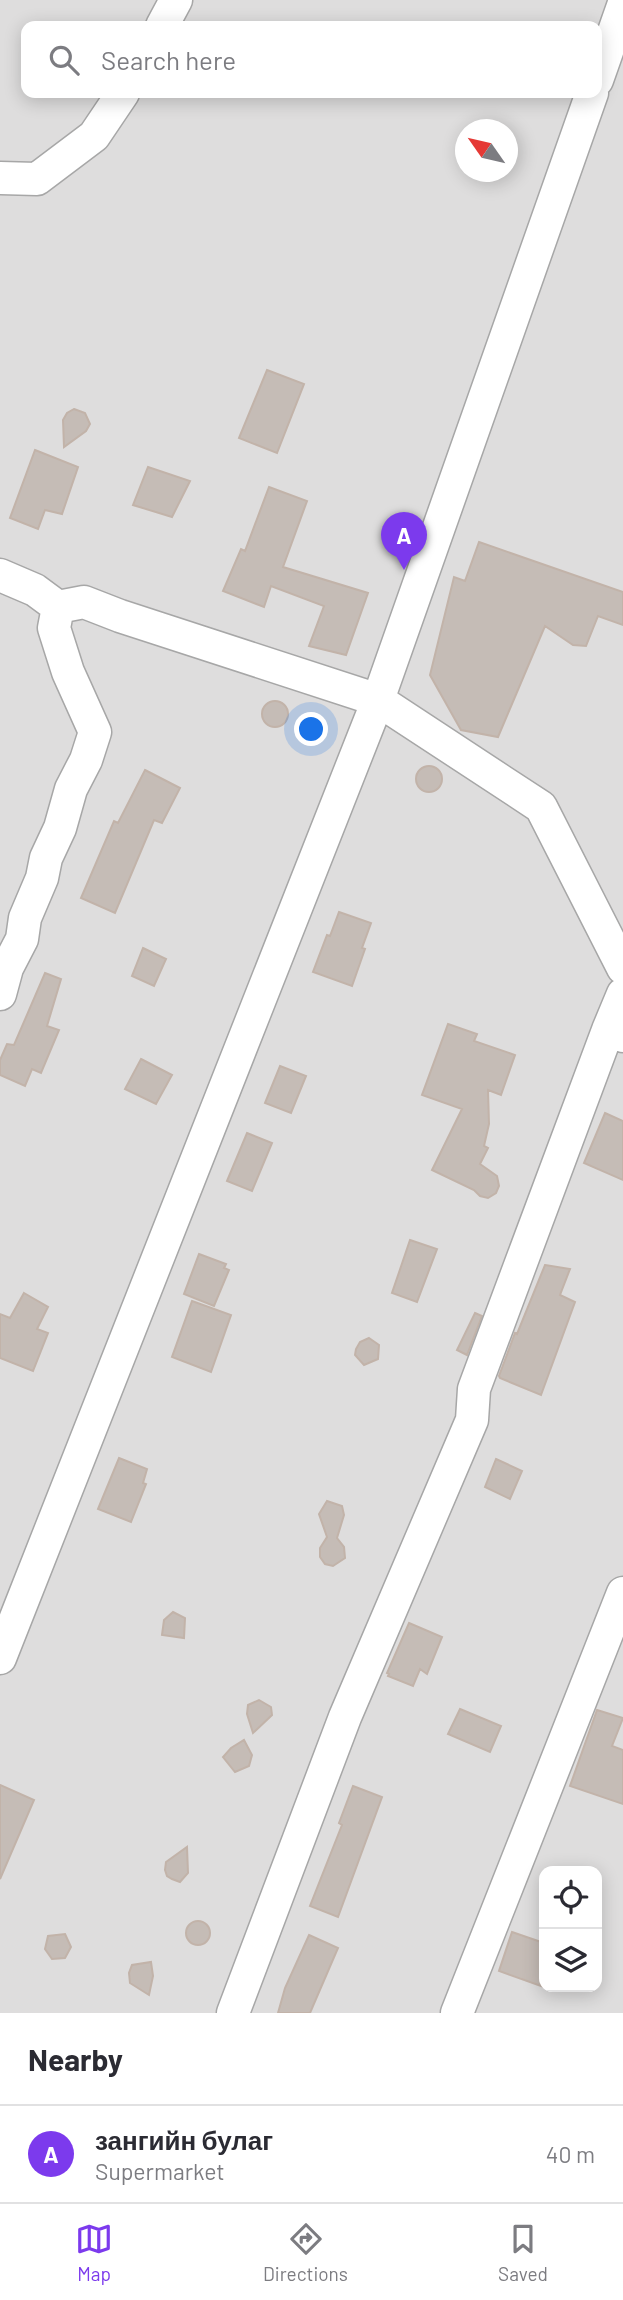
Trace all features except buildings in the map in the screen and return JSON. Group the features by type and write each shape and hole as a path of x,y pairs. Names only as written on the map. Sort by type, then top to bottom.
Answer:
{"street":[{"path":"165,21 176,0"},
{"path":"602,66 623,6"},
{"path":"0,178 37,179 94,136 120,98"},
{"path":"0,1658 378,700 590,98"},
{"path":"0,575 35,590 58,607 84,603 378,700 541,807 623,968"},
{"path":"0,994 7,968 22,939 25,918 42,878 46,858 61,828 71,789 86,760 95,732 68,672 54,628 58,607"},
{"path":"233,2013 345,1717 472,1420 474,1389 616,1033 623,994"},
{"path":"457,2013 623,1593"}],"shaded area":[{"path":"0,0 623,0 623,2013 0,2013"}],"place":[{"name":"зангийн булаг","path":"404,570"}]}
